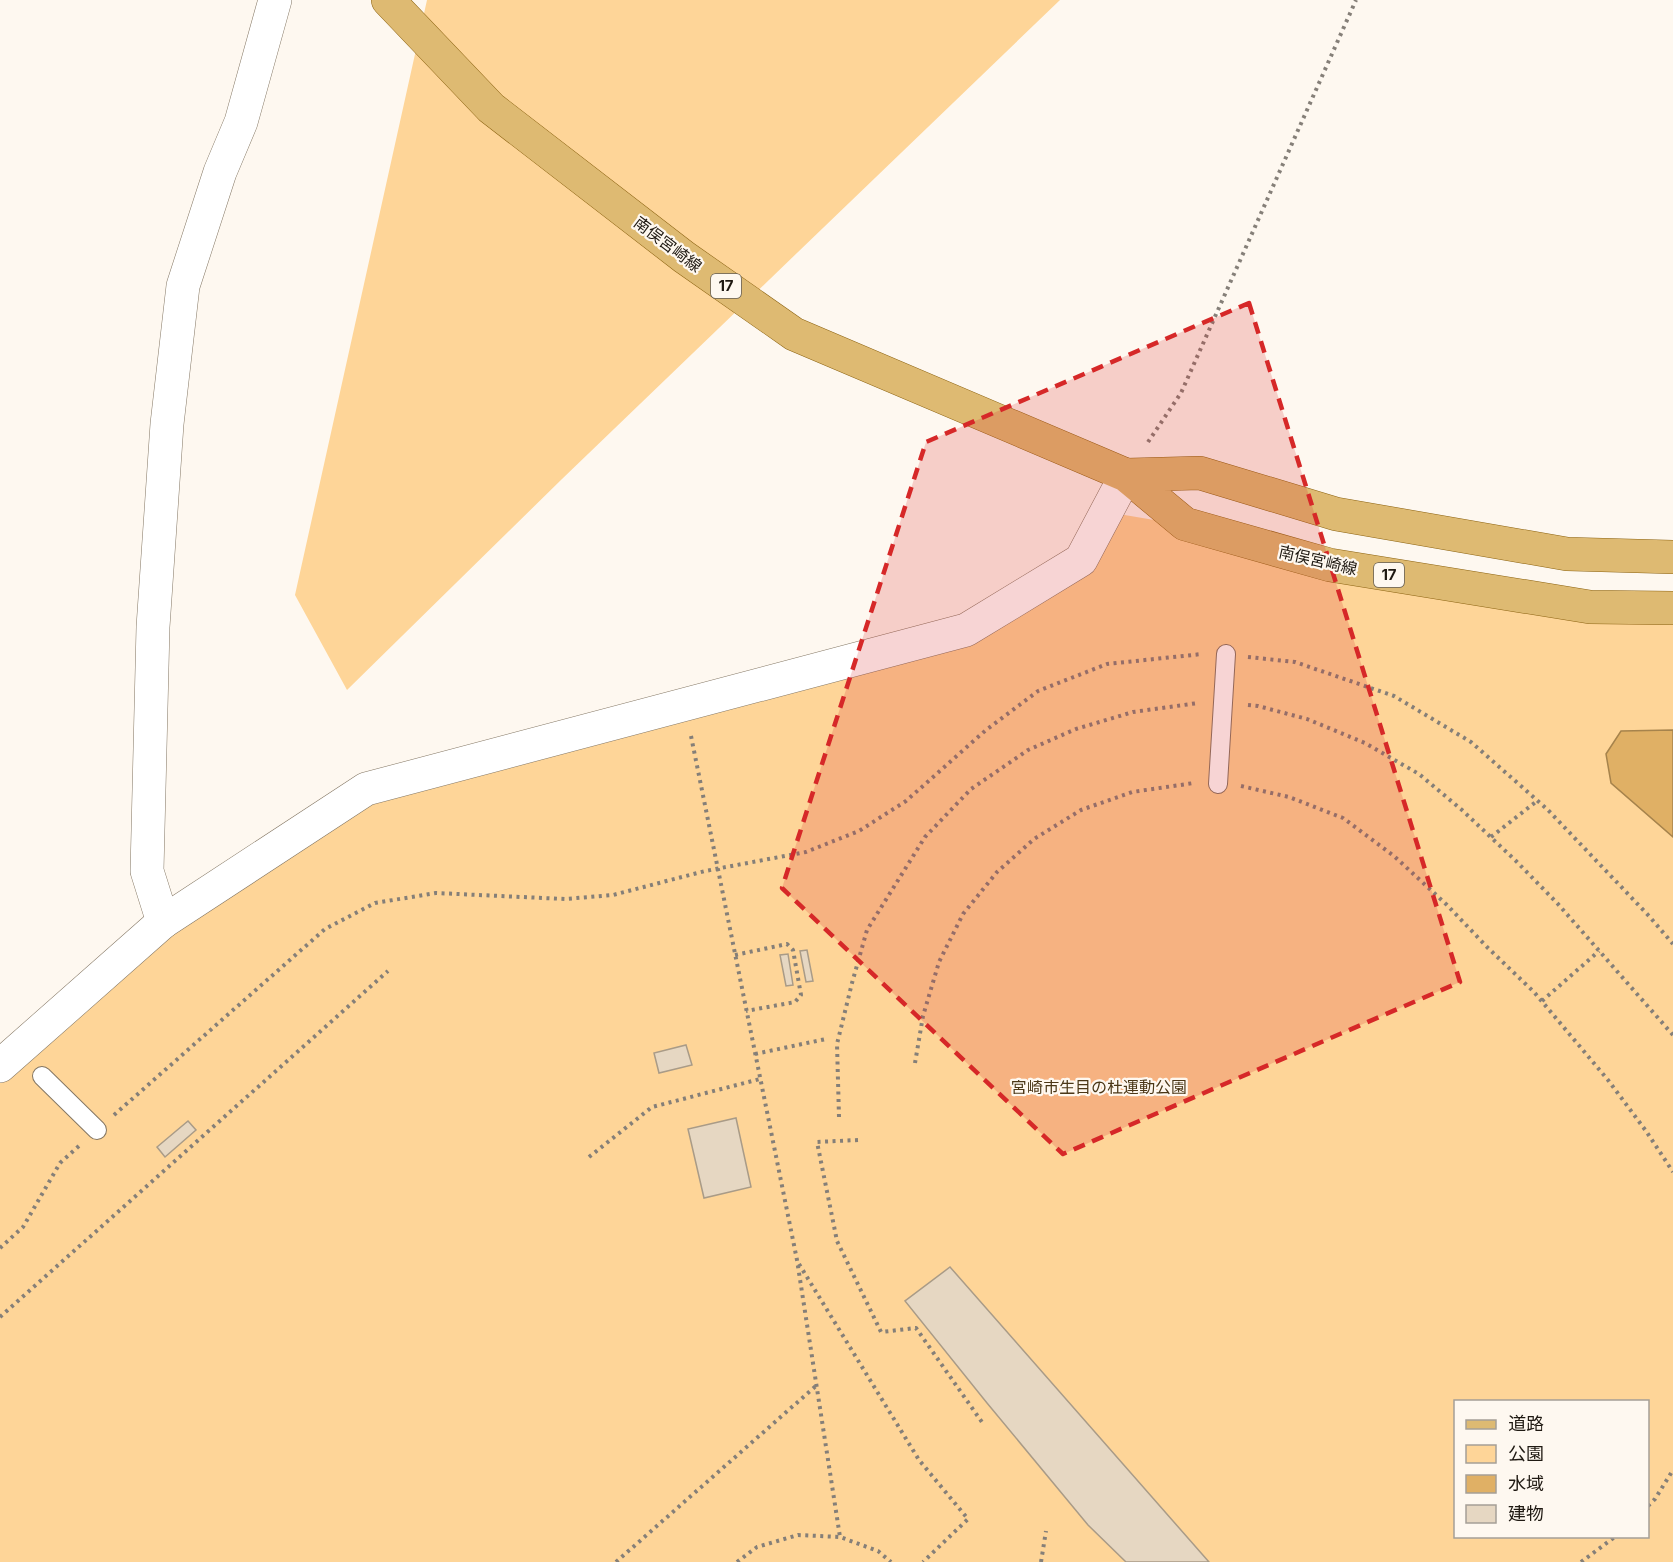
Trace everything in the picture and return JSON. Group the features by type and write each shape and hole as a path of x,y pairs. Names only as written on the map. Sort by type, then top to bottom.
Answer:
{"main road":[{"name":"南俣宮崎線","path":"388,0 491,108 684,257 794,334 1126,475 1185,524 1330,565 1590,607 1673,608"},
{"name":"南俣宮崎線","path":"1126,475 1200,472 1336,514 1567,554 1673,557"}],"street":[{"path":"163,922 147,871 153,627 167,424 183,286 220,172 241,122 275,0"},
{"path":"0,1066 163,922 366,789 966,630 1081,560 1126,475"}],"lane":[{"path":"1218,784 1226,654"},
{"path":"42,1076 97,1130"}],"path":[{"path":"1126,475 1182,393 1356,0"},
{"path":"0,1248 23,1227 60,1163 325,929 375,903 436,893 565,899 613,895 718,869 806,852 859,831 906,801 986,730 1038,691 1107,664 1213,653 1226,654 1295,662 1394,696 1471,742 1537,801 1673,944"},
{"path":"839,1117 837,1044 867,930 925,837 971,789 1028,750 1076,729 1133,712 1203,702 1258,706 1307,719 1365,743 1419,774 1491,837 1558,904 1673,1035"},
{"path":"691,735 797,1260 840,1537"},
{"path":"915,1063 923,1016 939,962 963,914 997,872 1034,839 1081,810 1132,792 1188,783 1236,785 1289,797 1343,818 1394,856 1447,905 1542,1001 1608,1080 1673,1172"},
{"path":"1491,837 1537,801"},
{"path":"735,955 787,944 793,950 801,995 795,1002 746,1011"},
{"path":"1542,1001 1599,951"},
{"path":"0,1317 388,971"},
{"path":"755,1054 826,1039"},
{"path":"590,1157 652,1107 760,1079"},
{"path":"858,1140 817,1142 837,1241 880,1332 916,1328 984,1425"},
{"path":"797,1260 919,1460 968,1519 923,1562"},
{"path":"616,1562 817,1385"},
{"path":"1649,1504 1673,1470"},
{"path":"1041,1562 1046,1531"},
{"path":"737,1562 757,1547 798,1535 840,1537 878,1551 891,1562"},
{"path":"1581,1562 1613,1538"}],"highlighted area":[{"path":"1249,303 1460,982 1063,1154 782,888 926,442"}],"green space":[{"path":"427,0 1060,0 562,479 347,690 295,595"},
{"name":"宮崎市生目の杜運動公園","path":"1107,512 1673,608 1673,1562 0,1562 0,1066 366,789 966,630 1081,560"}],"water":[{"path":"1673,730 1673,837 1611,783 1606,754 1621,731"}],"building":[{"path":"807,950 813,981 806,982 800,951"},
{"path":"788,954 793,985 786,986 780,955"},
{"path":"686,1045 692,1065 659,1073 654,1053"},
{"path":"736,1118 751,1187 704,1198 688,1129"},
{"path":"188,1121 196,1130 165,1157 157,1147"},
{"path":"950,1267 1209,1562 1126,1562 1088,1525 905,1301"}]}
